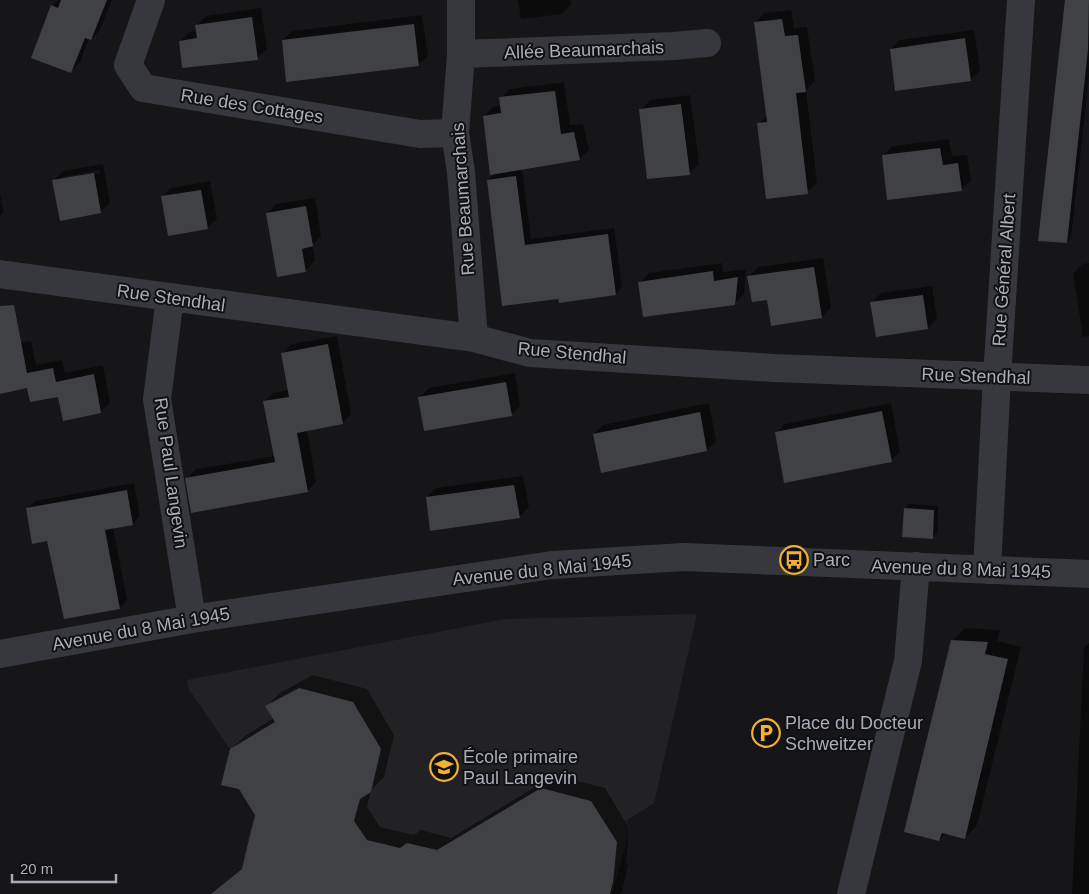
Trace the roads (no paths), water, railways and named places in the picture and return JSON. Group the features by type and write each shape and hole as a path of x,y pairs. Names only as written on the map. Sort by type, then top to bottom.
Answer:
{"street":[{"name":"Rue des Cottages","path":"152,0 128,65 142,88 420,134 456,133"},
{"name":"Rue Beaumarchais","path":"461,0 461,54 456,133 461,172 474,338"},
{"name":"Rue Général Albert","path":"987,570 997,377 1021,0"},
{"name":"Allée Beaumarchais","path":"461,54 674,46 707,43"},
{"name":"Rue Stendhal","path":"0,274 474,338 530,353 774,368 1089,380"},
{"name":"Rue Paul Langevin","path":"170,298 157,399 192,618"},
{"name":"Avenue du 8 Mai 1945","path":"0,654 192,618 552,565 684,557 1089,574"},
{"path":"851,894 908,661 916,566"}],"place":[{"name":"Parc","path":"794,560"},
{"name":"Place du Docteur Schweitzer","path":"766,733"},
{"name":"École primaire Paul Langevin","path":"444,767"}]}
